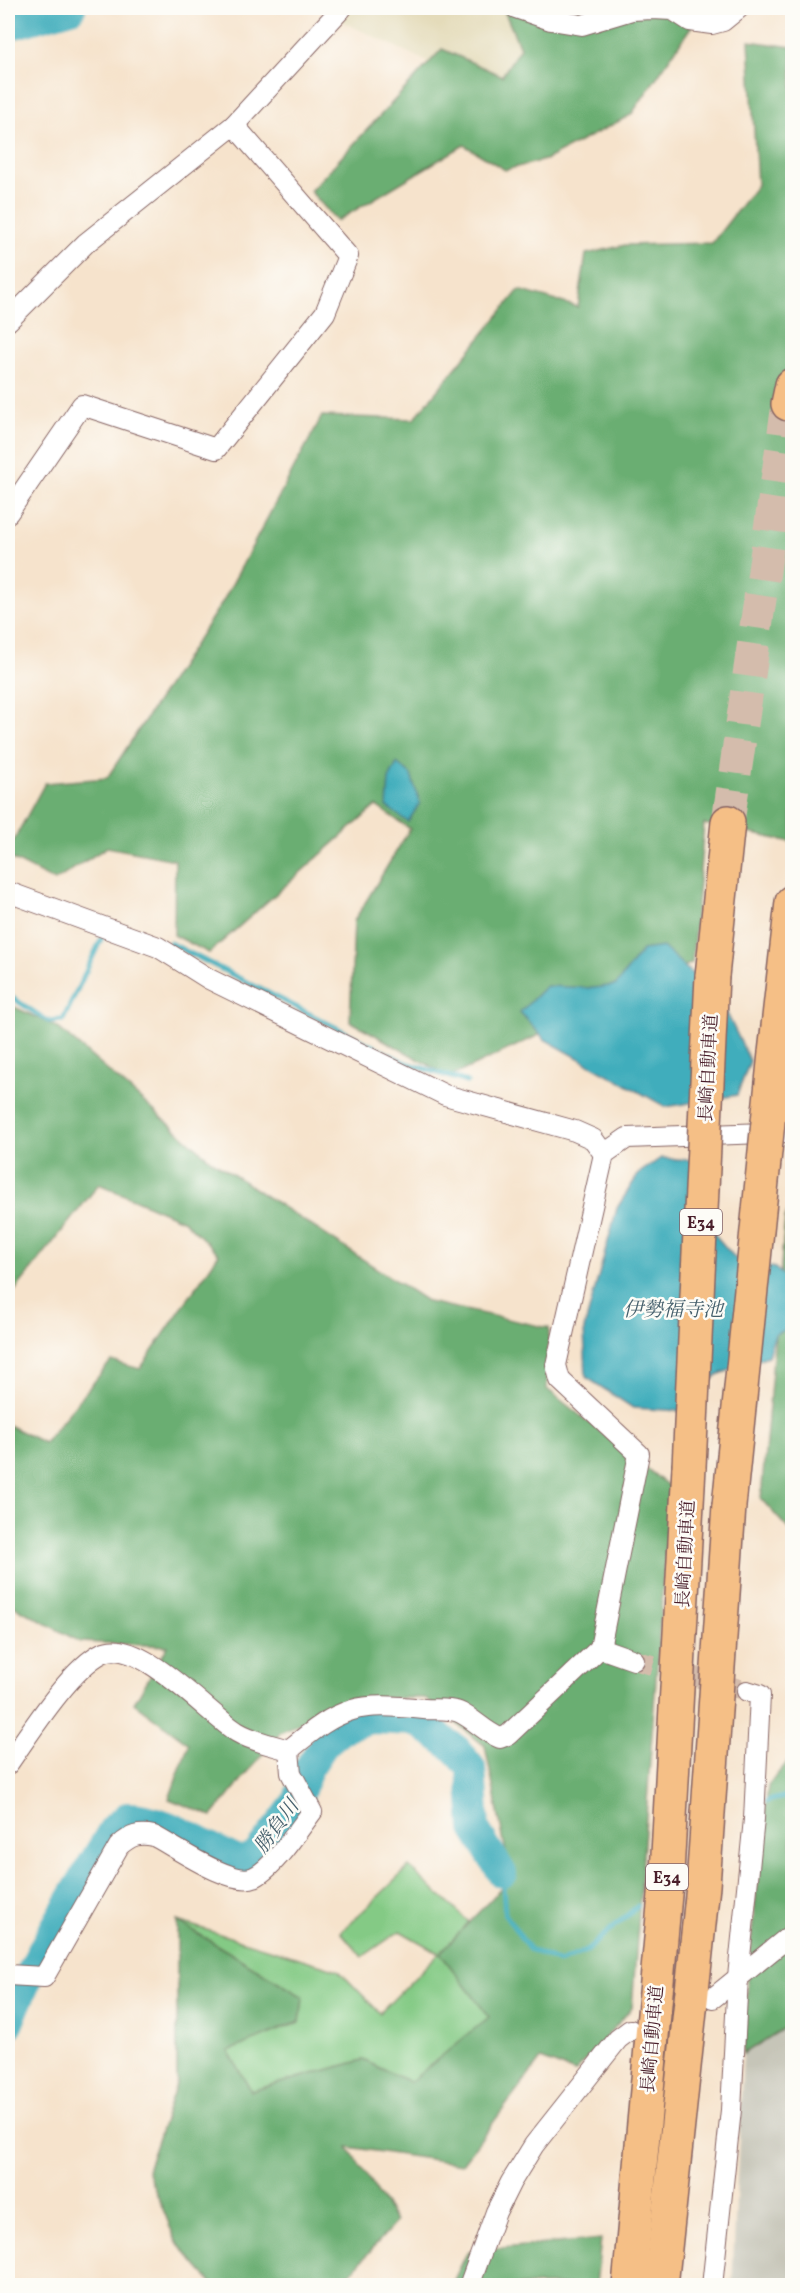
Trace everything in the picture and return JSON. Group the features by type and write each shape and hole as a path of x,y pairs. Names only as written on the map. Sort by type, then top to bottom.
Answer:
{"highway":[{"name":"長崎自動車道","path":"629,2286 667,1873 690,1467 712,976 728,822"},
{"name":"長崎自動車道","path":"661,2286 703,1886 729,1506 792,902"}],"street":[{"path":"8,321 86,243 234,125 342,8"},
{"path":"516,8 551,20 582,25 632,10 652,9 673,10 690,21 712,24 723,21 739,8"},
{"path":"8,513 82,405 216,449 325,313 348,256 234,125"},
{"path":"8,892 158,947 210,979 445,1095 575,1131 593,1139 604,1154"},
{"path":"289,1750 321,1723 340,1714 349,1710 384,1705 460,1712 500,1738 508,1735 600,1648 639,1454 560,1380 556,1365 604,1154 627,1138 790,1132"},
{"path":"600,1648 634,1660"},
{"path":"8,1764 67,1685 92,1659 105,1651 126,1652 145,1661 192,1693 236,1732 289,1750"},
{"path":"712,2286 731,2110 738,1977 754,1819 760,1695 747,1691"},
{"path":"10,1975 44,1977 119,1845 129,1836 141,1833 154,1836 221,1873 240,1880 254,1877 267,1867 312,1812 295,1785 291,1773 289,1750"},
{"path":"713,1998 792,1934"},
{"path":"469,2286 496,2212 522,2163 618,2039 630,2030"}],"shaded area":[{"path":"324,8 503,8 520,48 502,76 442,49 430,63 326,14"},
{"path":"792,2023 792,2285 732,2286 743,2054"}],"green space":[{"path":"503,8 704,8 631,115 545,160 505,170 464,145 337,221 310,191 442,49 502,76 520,48"},
{"path":"749,41 792,47 792,317 788,337 792,337 792,842 704,824 692,963 450,1077 350,1021 354,921 410,829 376,806 209,953 174,935 175,860 107,847 55,881 8,857 8,851 45,783 107,778 223,601 322,416 414,419 519,290 578,307 586,254 625,245 712,243 757,185"},
{"path":"8,1004 57,1027 211,1160 428,1302 549,1328 547,1389 670,1487 632,2008 575,2072 541,2059 462,2164 348,2147 396,2222 340,2285 213,2285 176,2241 147,2170 177,2082 177,1921 303,1997 300,2021 228,2051 251,2091 363,2060 410,2082 489,2017 440,1953 511,1878 485,1746 424,1698 351,1698 280,1733 212,1816 169,1799 189,1744 134,1703 168,1646 80,1642 8,1603 8,1425 44,1443 111,1361 140,1369 219,1254 184,1221 99,1184 13,1293 8,1317"},
{"path":"792,1202 792,1533 761,1499 785,1219"},
{"path":"792,1757 792,2023 743,2054 749,1959 768,1785"},
{"path":"409,1867 469,1922 440,1953 490,2017 410,2083 363,2060 251,2091 228,2051 300,2022 303,1997 177,1921 338,1970 380,2013 439,1953 400,1931 362,1957 341,1932"},
{"path":"601,2239 596,2285 451,2286 468,2251"}],"water":[{"path":"397,763 411,775 420,803 408,822 387,807 389,779"},
{"path":"663,947 720,999 750,1061 737,1095 666,1107 544,1039 520,1012 546,986 594,988 616,985 642,950"},
{"name":"伊勢福寺池","path":"661,1158 691,1160 710,1229 736,1259 775,1268 792,1283 792,1327 775,1334 768,1356 717,1375 680,1411 633,1408 586,1377 584,1329 617,1208 639,1173"}],"waterway":[{"path":"8,26 71,8"},
{"path":"8,995 48,1021 63,1020 104,933"},
{"path":"170,943 404,1062 467,1082"},
{"name":"勝負川","path":"8,2025 43,1949 114,1828 127,1817 142,1818 171,1827 241,1862 255,1857 297,1802 308,1769 325,1743 346,1726 371,1719 417,1721 457,1750 471,1768 475,1829 502,1873"},
{"path":"767,1801 792,1795"},
{"path":"502,1873 505,1914 529,1949 559,1962 586,1951 638,1906"}],"tunnel":[{"path":"728,822 788,404"},
{"path":"634,1660 747,1691"}]}
